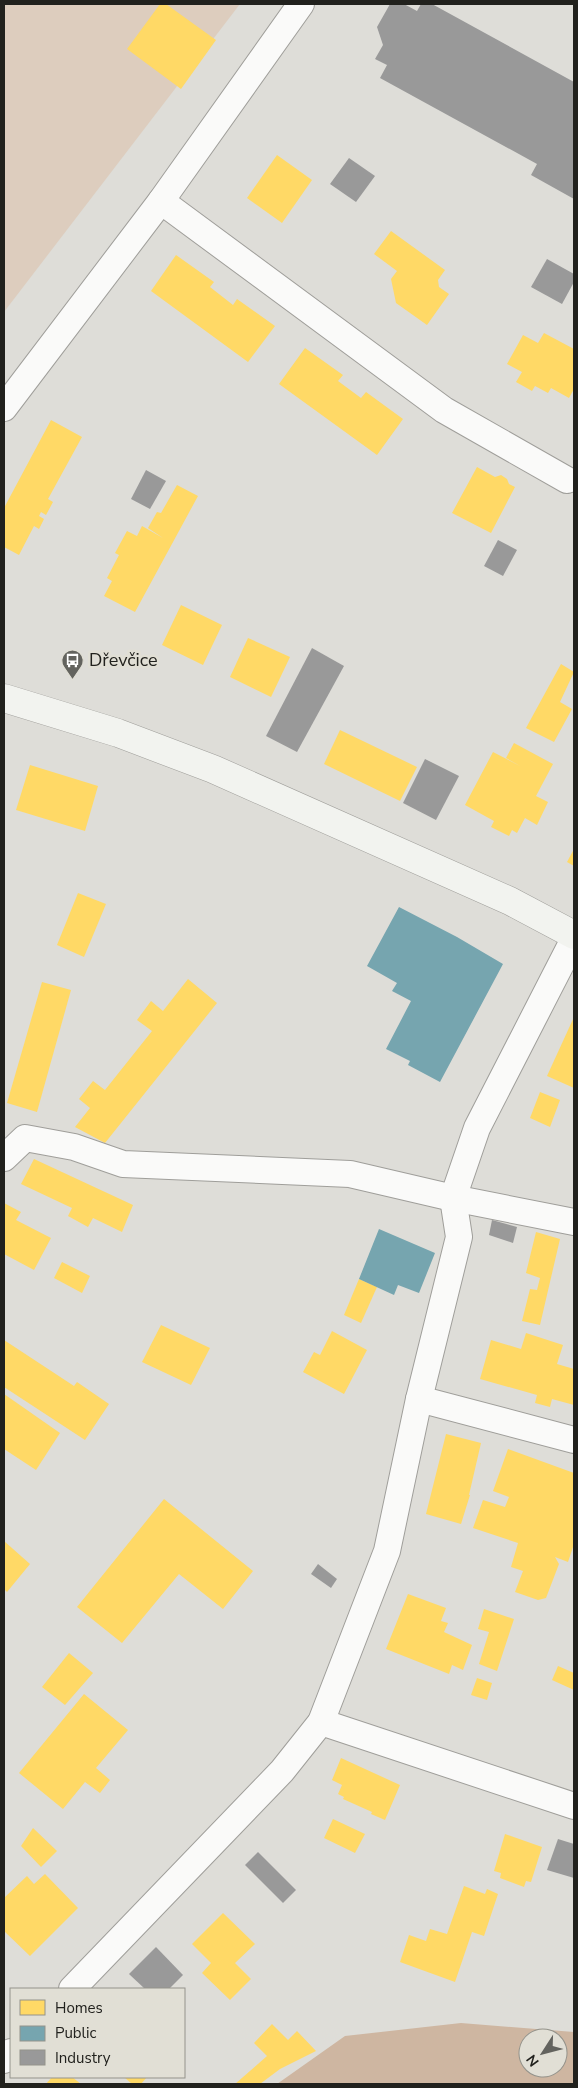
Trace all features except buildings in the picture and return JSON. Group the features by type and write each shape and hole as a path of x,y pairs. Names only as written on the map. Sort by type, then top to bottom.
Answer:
{"main road":[{"path":"4,698 118,733 212,769 510,901 574,937"}],"street":[{"path":"4,408 161,201 301,4"},
{"path":"161,201 444,410 567,480"},
{"path":"73,1988 282,1771 321,1722 387,1551 419,1399 460,1237 453,1198 477,1128 574,937"},
{"path":"4,1158 25,1138 74,1147 123,1164 350,1174 453,1198 574,1222"},
{"path":"419,1399 574,1440"},
{"path":"321,1722 574,1806"}],"shaded area":[{"path":"4,4 240,4 4,312"},
{"path":"461,2023 524,2028 518,2028 518,2078 568,2078 568,2032 574,2032 574,2084 277,2084 345,2036"}],"place":[{"name":"Dřevčice","path":"73,679"}]}
